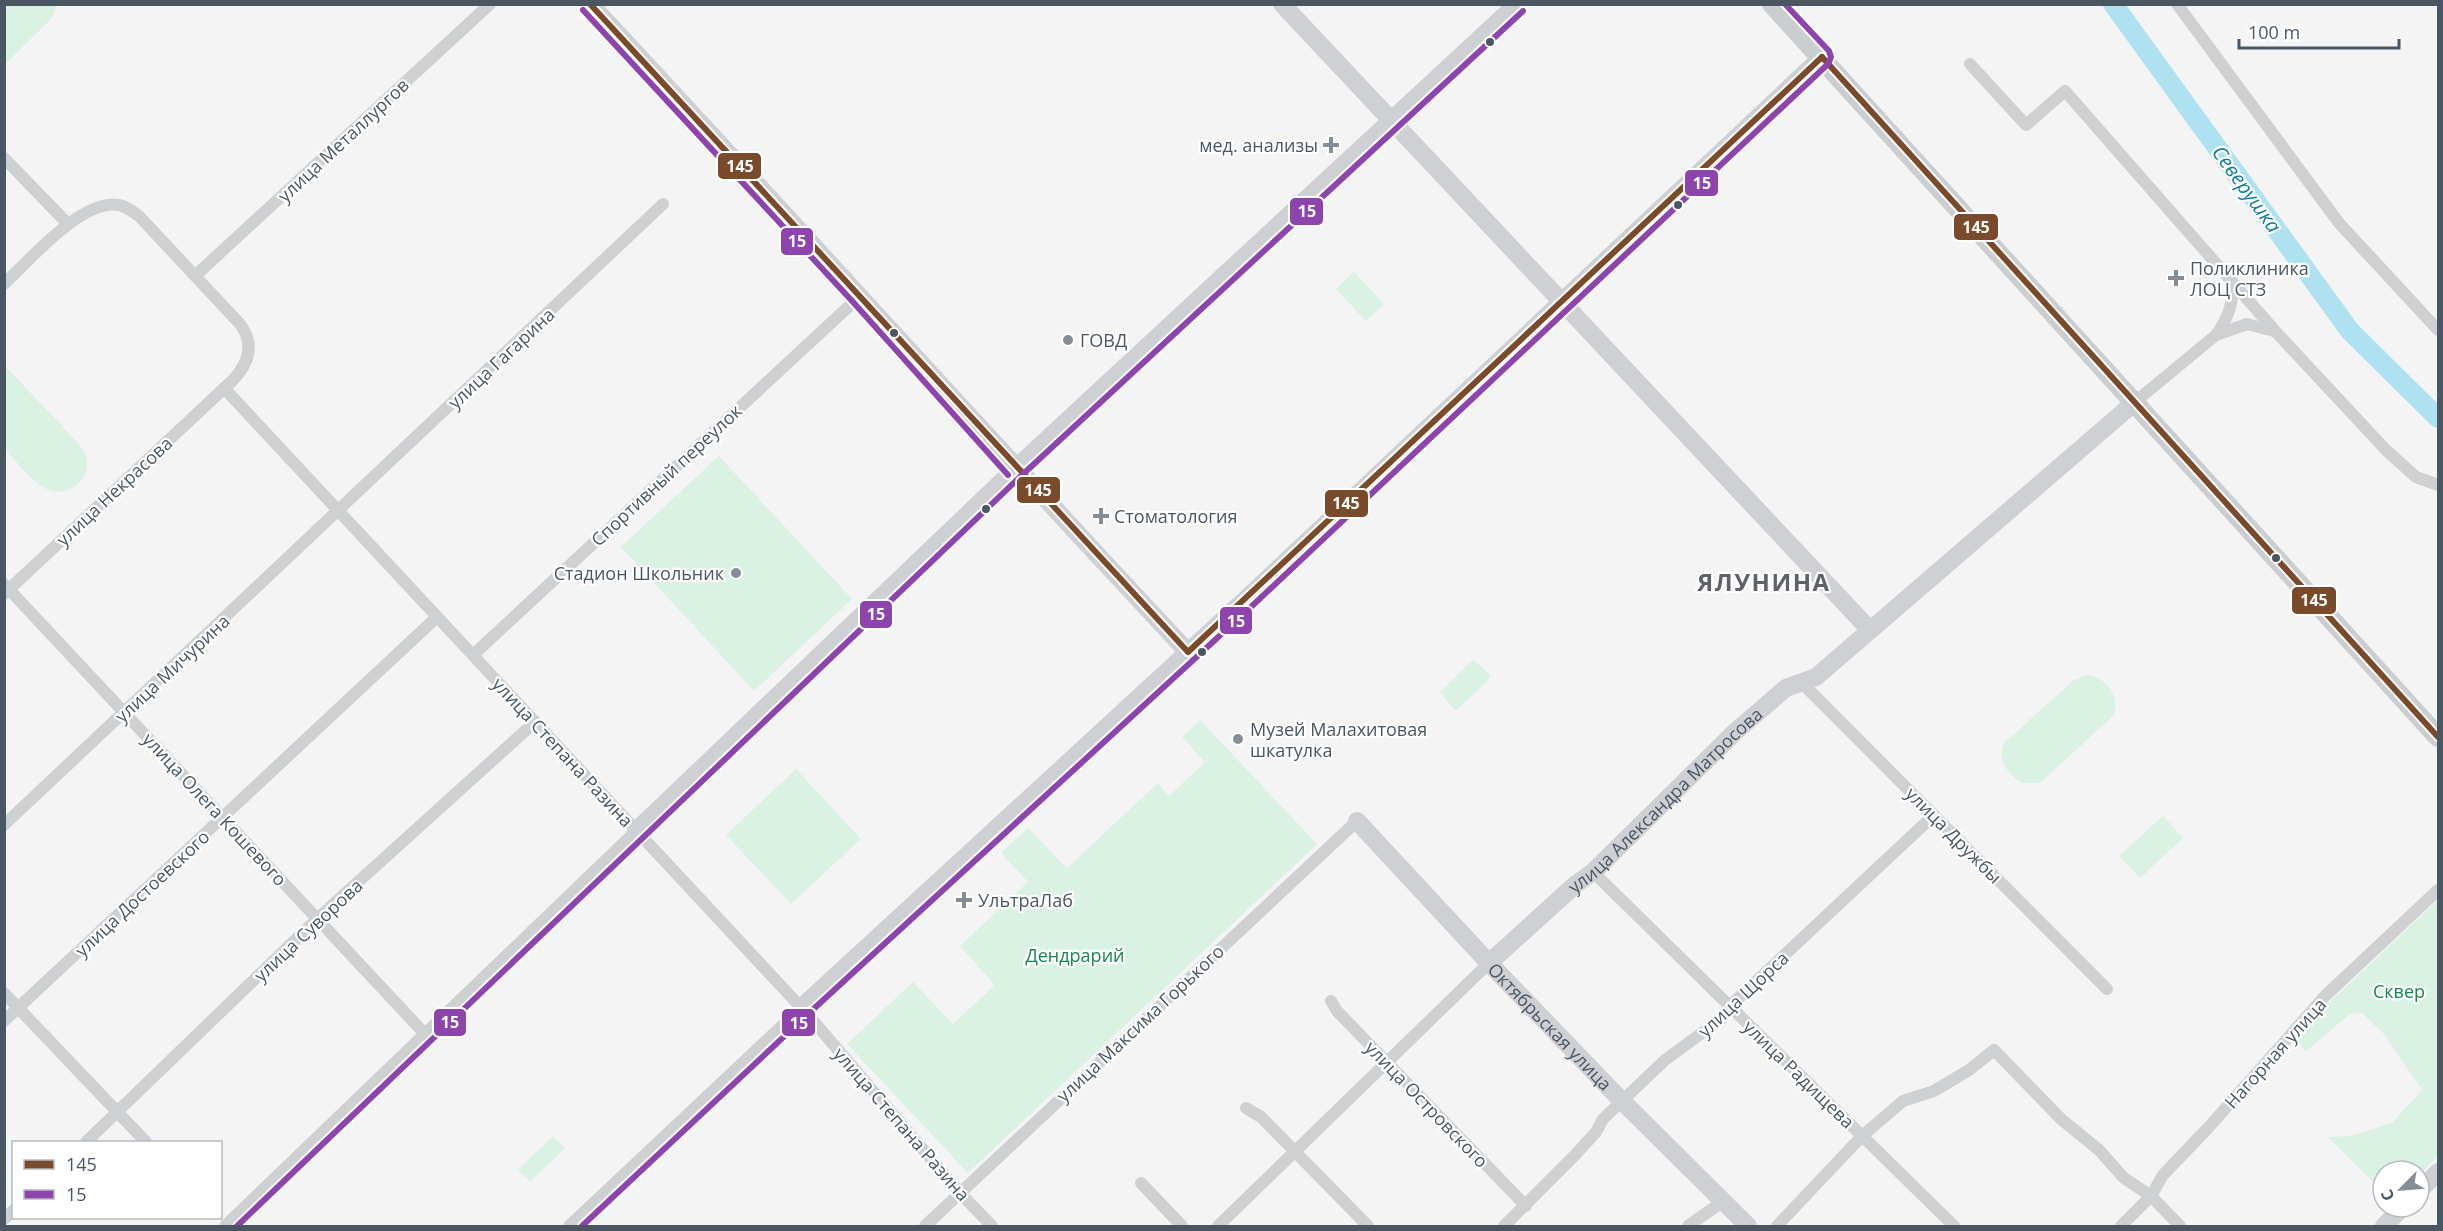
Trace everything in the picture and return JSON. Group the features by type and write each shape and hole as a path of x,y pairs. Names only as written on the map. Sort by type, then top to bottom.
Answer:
{"main road":[{"path":"1772,4 2439,737"}],"street":[{"name":"улица Металлургов","path":"196,275 490,4"},
{"path":"590,4 860,296 1016,469 1188,652"},
{"path":"1282,4 1869,630"},
{"path":"225,1226 1016,469 1517,4"},
{"path":"2177,4 2339,223 2439,330"},
{"path":"569,1227 801,1008 1188,652 1822,57"},
{"path":"1970,64 2026,125 2065,91 2276,332 2385,450 2416,477 2439,485"},
{"path":"4,158 68,224"},
{"name":"улица Гагарина","path":"339,512 663,204"},
{"name":"улица Некрасова","path":"4,284 68,224 100,207 123,206 139,216 240,324 249,340 250,348 244,367 224,388 6,589"},
{"path":"2135,402 2217,334 2228,317 2233,301 2233,283"},
{"name":"Спортивный переулок","path":"473,655 860,296"},
{"path":"2217,334 2247,324 2276,332"},
{"name":"улица Степана Разина","path":"224,388 801,1008 992,1227"},
{"name":"улица Александра Матросова","path":"1218,1227 1489,963 1576,884 1593,872 1735,732 1786,688 1816,677 2135,402"},
{"name":"улица Мичурина","path":"4,825 339,512"},
{"name":"улица Олега Кошевого","path":"6,589 425,1034"},
{"name":"улица Достоевского","path":"4,1021 437,617"},
{"name":"улица Дружбы","path":"1801,682 2107,989"},
{"name":"улица Суворова","path":"88,1141 317,919 536,722"},
{"name":"улица Щорса","path":"1504,1227 1576,1154 1596,1132 1603,1119 1665,1060 1722,1019 1730,1006 1935,814"},
{"name":"Октябрьская улица","path":"1357,821 1489,963 1748,1227"},
{"name":"улица Максима Горького","path":"925,1227 1357,821"},
{"name":"улица Радищева","path":"1593,872 1954,1227"},
{"name":"Нагорная улица","path":"2121,1227 2151,1196 2163,1175 2325,996 2439,890"},
{"path":"4,993 144,1141"},
{"name":"улица Островского","path":"1331,1000 1337,1011 1526,1206"},
{"path":"1777,1227 1862,1136 1903,1101 1934,1091 1969,1070 1994,1050 2061,1119 2099,1149 2124,1178 2151,1196 2180,1227"},
{"path":"1246,1108 1261,1117 1368,1227"},
{"path":"1141,1183 1182,1227"},
{"path":"1688,1227 1722,1202"}],"green space":[{"path":"5,4 57,5 52,18 5,64"},
{"path":"1354,272 1384,304 1366,321 1336,289"},
{"path":"5,366 84,452 86,472 71,489 57,492 42,487 25,472 5,448"},
{"name":"Стадион Школьник","path":"719,456 852,599 754,691 621,547"},
{"path":"1472,660 1490,675 1489,679 1457,710 1454,709 1440,692"},
{"path":"2087,675 2106,684 2114,696 2113,716 2040,783 2022,783 2005,766 2002,756 2004,743 2074,680"},
{"name":"Дендрарий","path":"1200,720 1317,844 968,1173 847,1044 913,982 953,1024 995,985 960,946 1028,882 1001,853 1028,828 1067,868 1158,783 1169,796 1205,762 1182,737"},
{"path":"796,769 861,839 791,904 726,835"},
{"path":"2163,816 2183,838 2140,878 2119,856"},
{"name":"Сквер","path":"2438,900 2438,1156 2431,1163 2431,1159 2371,1159 2371,1180 2328,1137 2350,1136 2392,1123 2422,1090 2384,1034 2362,1013 2350,1014 2306,1051 2294,1036"},
{"path":"553,1136 565,1148 530,1182 518,1170"}],"waterway":[{"name":"Северушка","path":"2113,4 2350,331 2438,418"}],"transit line":[{"name":"145","path":"590,4 1188,652"},
{"name":"15","path":"582,1226 807,1015 1252,606 1828,64 1831,57 1829,51 1785,4"},
{"name":"15","path":"583,10 853,302 1008,475"},
{"name":"15","path":"237,1226 1021,476 1523,11"},
{"name":"145","path":"1822,57 2438,737"},
{"name":"145","path":"1188,652 1822,57"}],"place":[{"name":"мед. анализы","path":"1331,145"},
{"name":"Поликлиника ЛОЦ СТЗ","path":"2176,278"},
{"name":"ГОВД","path":"1068,340"},
{"name":"Стоматология","path":"1101,516"},
{"name":"Стадион Школьник","path":"736,573"},
{"name":"Музей Малахитовая шкатулка","path":"1238,739"},
{"name":"УльтраЛаб","path":"964,900"}],"district":[{"name":"ЯЛУНИНА","path":"1764,581"}]}
